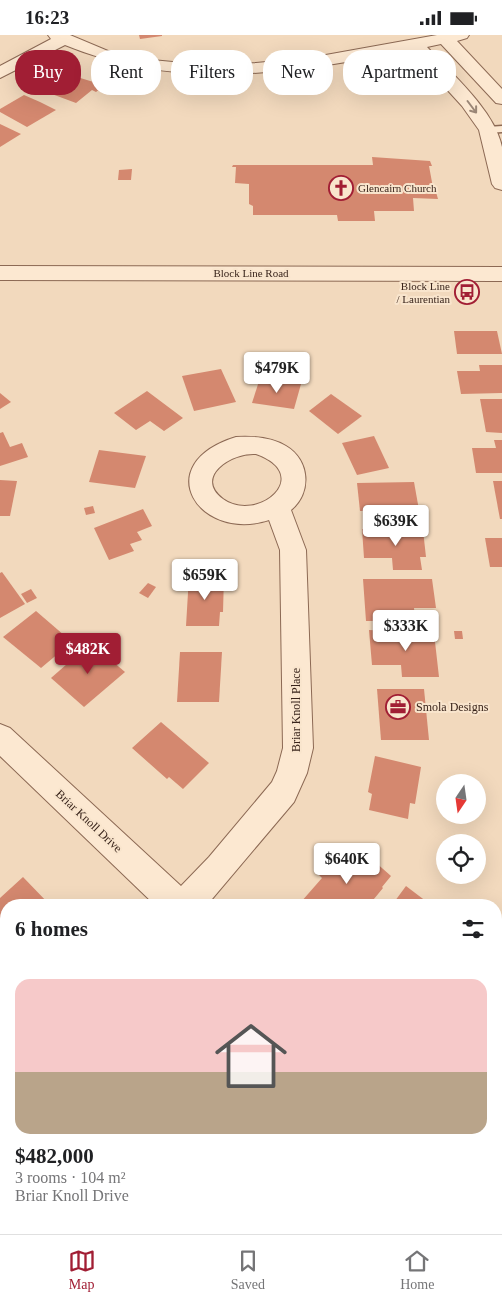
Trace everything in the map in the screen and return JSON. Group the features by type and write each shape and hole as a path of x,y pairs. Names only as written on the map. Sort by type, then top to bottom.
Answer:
{"street":[{"path":"0,73 60,37 120,59 169,67 216,70 273,68 416,45 453,37 502,99"},
{"path":"416,45 495,129 502,183"},
{"name":"Block Line Road","path":"0,273 502,274"},
{"name":"Briar Knoll Place","path":"191,899 220,868 282,792 292,773 298,748 293,549 278,509"},
{"name":"Briar Knoll Drive","path":"0,737 172,899"}],"building":[{"path":"139,35 162,35 162,36 140,39"},
{"path":"81,78 91,81 91,91 76,103 54,95 81,95"},
{"path":"24,95 56,110 27,127 0,112 0,109"},
{"path":"0,124 21,134 0,147"},
{"name":"Glencairn Church","path":"372,157 430,161 432,166 429,166 434,193 436,192 438,199 413,198 414,211 374,211 375,221 338,221 337,215 253,215 253,206 249,204 249,184 235,183 236,167 232,167 233,165 373,165"},
{"path":"132,169 131,180 118,180 119,170"},
{"path":"454,331 497,331 502,354 457,354"},
{"path":"479,365 502,365 502,393 461,394 457,371 480,371"},
{"path":"221,369 236,402 194,411 182,376"},
{"path":"260,378 301,384 294,409 252,403"},
{"path":"147,391 183,418 164,431 150,421 136,430 114,413"},
{"path":"0,393 11,402 0,409"},
{"path":"331,394 362,416 338,434 309,411"},
{"path":"480,399 502,399 502,433 486,432"},
{"path":"3,432 10,447 22,443 28,457 0,466 0,433"},
{"path":"374,436 389,468 357,475 342,443"},
{"path":"494,440 502,440 502,473 476,473 472,448 496,448"},
{"path":"99,450 146,456 135,488 89,482"},
{"path":"0,480 17,481 10,516 0,516"},
{"path":"493,481 502,481 502,519 500,519"},
{"path":"414,482 419,510 360,511 357,483"},
{"path":"93,506 95,513 86,515 84,508"},
{"path":"143,509 152,526 137,532 142,540 130,544 134,551 109,560 94,528"},
{"path":"362,529 423,530 426,557 420,557 422,570 393,570 392,558 364,558"},
{"path":"485,538 502,538 502,567 490,567"},
{"path":"2,572 25,604 0,618 0,573"},
{"path":"189,576 224,576 223,612 220,612 219,626 186,626"},
{"path":"363,579 432,579 436,608 414,608 415,618 405,618 406,621 366,621"},
{"path":"148,583 156,587 148,598 139,593"},
{"path":"31,589 37,598 27,603 21,594"},
{"path":"36,611 72,642 41,668 3,637"},
{"path":"369,630 434,633 439,677 402,677 401,665 372,665"},
{"path":"454,631 462,631 463,639 455,639"},
{"path":"91,643 125,672 84,707 51,678"},
{"path":"180,652 222,652 219,702 177,702"},
{"path":"377,689 424,689 429,740 381,740"},
{"path":"161,722 209,763 183,789 169,777 167,779 132,748"},
{"path":"375,756 421,767 415,804 410,803 408,819 369,810 372,794 368,792"},
{"path":"343,855 364,872 374,861 391,876 374,899 304,899 322,878 318,874 326,865 331,869"},
{"path":"23,877 44,899 0,899"},
{"path":"406,886 423,899 396,899"}],"place":[{"name":"Glencairn Church","path":"341,188"},
{"name":"Block Line / Laurentian","path":"467,292"},
{"name":"Smola Designs","path":"398,707"}]}
